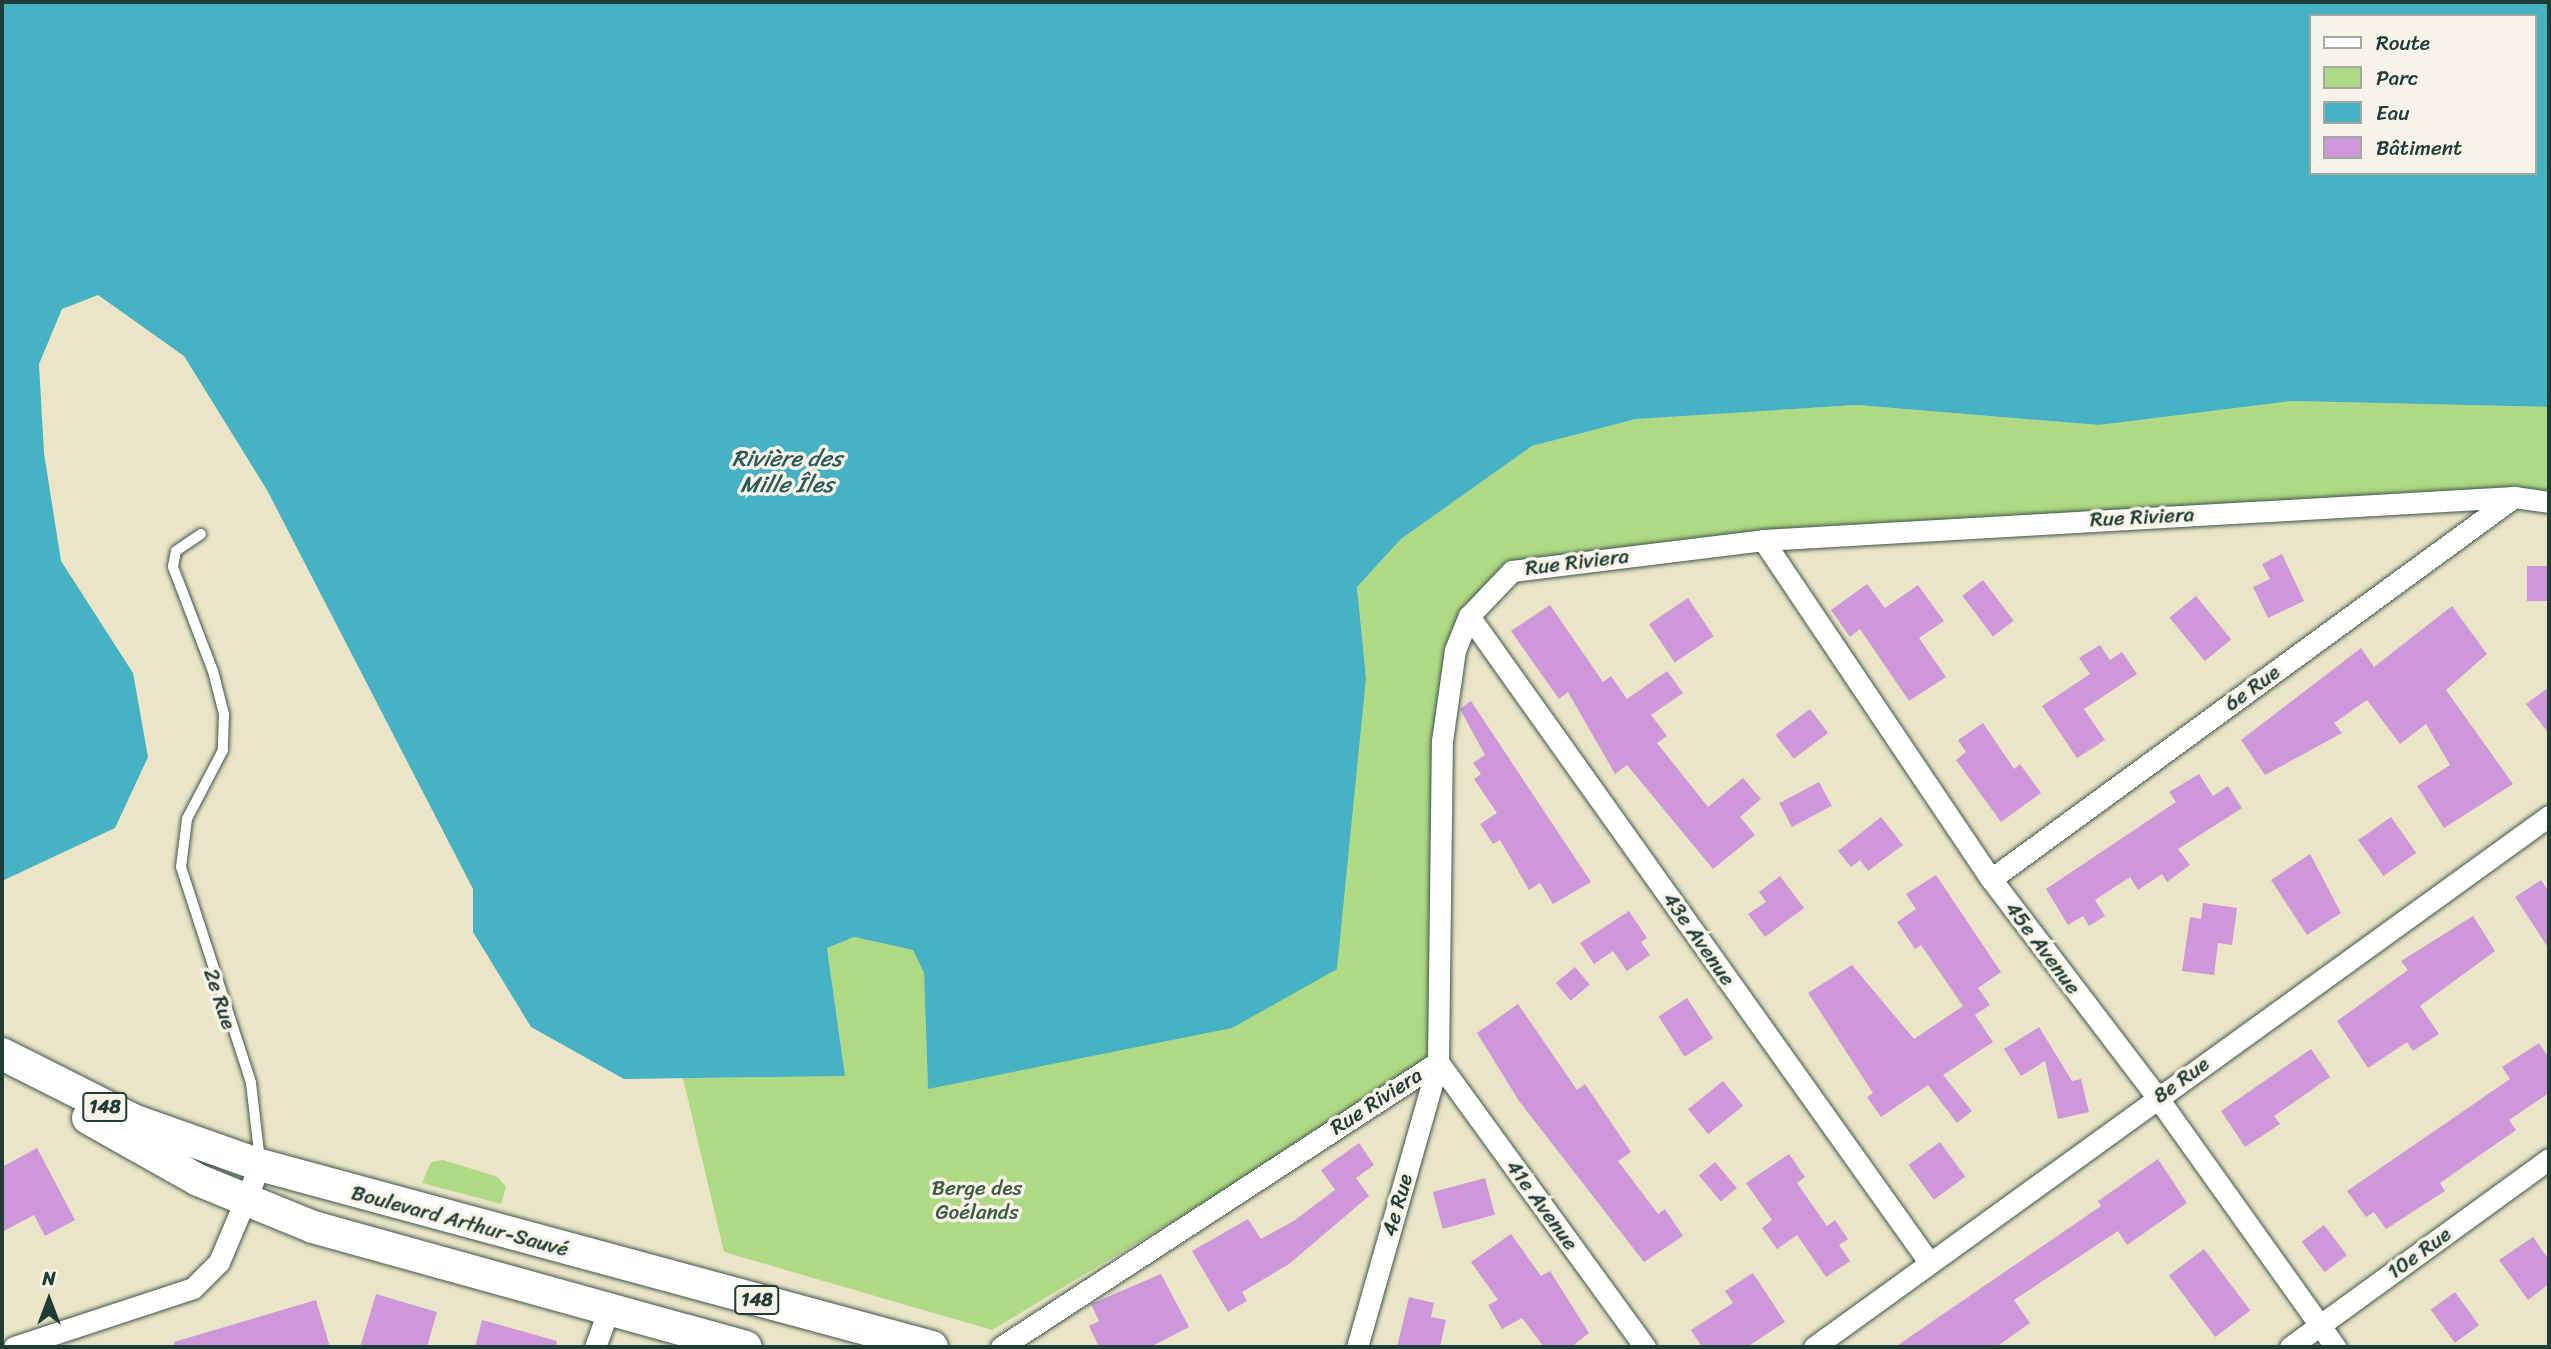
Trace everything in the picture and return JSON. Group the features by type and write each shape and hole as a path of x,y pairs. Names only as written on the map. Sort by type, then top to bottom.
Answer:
{"main road":[{"name":"Boulevard Arthur-Sauvé","path":"2,1055 133,1120 260,1165 932,1347"},
{"name":"Boulevard Arthur-Sauvé","path":"2,1055 121,1138 246,1202 363,1243 746,1347"}],"street":[{"name":"Rue Riviera","path":"1001,1347 1438,1062 1442,740 1455,650 1469,616 1512,571 1763,540 2514,497 2549,502"},
{"name":"6e Rue","path":"1991,879 2514,497"},
{"name":"45e Avenue","path":"1763,540 1991,879 2157,1097 2335,1347"},
{"name":"43e Avenue","path":"1469,616 1929,1262"},
{"name":"8e Rue","path":"1814,1347 2549,816"},
{"name":"4e Rue","path":"1357,1347 1438,1062"},
{"name":"41e Avenue","path":"1438,1062 1645,1347"},
{"name":"10e Rue","path":"2290,1347 2549,1159"},
{"name":"2e Rue","path":"14,1347 193,1288 219,1262 260,1165"},
{"path":"595,1347 608,1311"}],"lane":[{"name":"2e Rue","path":"201,534 176,551 173,567 213,671 224,714 223,750 187,819 181,867 251,1083 260,1165"}],"green space":[{"name":"Berge des Goélands","path":"2292,401 2549,407 2549,499 2525,494 1512,569 1455,650 1438,1062 992,1330 724,1252 683,1078 845,1076 827,948 854,937 913,950 924,973 928,1088 1366,678 1357,587 1401,539 1532,446 1636,419 1857,405 2099,425"},
{"path":"443,1160 498,1177 506,1187 501,1204 422,1183 431,1162"}],"water":[{"name":"Rivière des Mille Îles","path":"2,2 2549,2 2549,407 2292,401 2099,425 1857,405 1636,419 1532,446 1401,539 1357,587 1366,678 1337,969 1232,1028 928,1089 924,973 913,950 854,937 827,948 845,1076 624,1079 531,1027 473,932 473,889 267,490 184,356 98,295 62,309 39,364 44,453 61,561 133,673 148,757 115,828 2,881"}],"building":[{"path":"2282,554 2304,601 2268,618 2253,587 2270,579 2262,564"},
{"path":"2527,566 2549,566 2549,601 2527,601"},
{"path":"1983,580 2014,621 1993,636 1962,596"},
{"path":"1867,584 1885,608 1918,585 1944,621 1919,638 1946,677 1909,701 1860,629 1850,637 1831,610"},
{"path":"2196,596 2231,640 2205,661 2170,617"},
{"path":"1688,598 1714,636 1675,662 1649,624"},
{"path":"1550,605 1603,682 1611,676 1627,699 1667,671 1683,693 1651,715 1667,736 1657,743 1708,807 1743,778 1761,799 1740,817 1755,835 1713,869 1627,765 1615,774 1568,692 1559,699 1511,631"},
{"path":"2452,606 2487,654 2446,690 2513,784 2444,828 2417,786 2450,765 2426,724 2400,744 2367,700 2334,723 2342,733 2265,775 2241,740 2361,648 2374,667"},
{"path":"2100,645 2110,660 2122,652 2137,674 2084,709 2105,740 2077,758 2042,706 2090,674 2079,658"},
{"path":"2549,687 2549,734 2526,704"},
{"path":"1471,701 1591,882 1553,904 1540,883 1529,890 1500,840 1493,844 1480,824 1497,813 1474,779 1481,774 1473,763 1485,755 1460,709"},
{"path":"1810,709 1828,733 1794,759 1776,735"},
{"path":"1983,723 2014,769 2020,764 2041,793 2001,822 1956,760 1966,752 1958,740"},
{"path":"2199,774 2213,796 2228,786 2242,808 2178,849 2190,865 2167,882 2162,874 2138,890 2130,877 2095,900 2105,916 2089,926 2083,916 2068,925 2046,889 2176,802 2169,792"},
{"path":"1819,782 1832,806 1792,827 1779,803"},
{"path":"1881,817 1903,845 1868,871 1860,860 1851,867 1838,851"},
{"path":"2391,817 2416,853 2383,876 2358,840"},
{"path":"2310,854 2341,913 2307,935 2271,880"},
{"path":"1936,875 2001,972 1978,988 1990,1005 1975,1015 1993,1042 1943,1075 1972,1111 1957,1123 1928,1085 1881,1117 1867,1097 1873,1093 1808,993 1852,965 1914,1039 1963,1006 1921,945 1915,949 1897,922 1916,909 1906,894"},
{"path":"1780,876 1804,908 1765,937 1748,914 1766,902 1759,892"},
{"path":"2541,880 2549,892 2549,949 2515,897"},
{"path":"2203,903 2237,908 2232,945 2218,943 2214,975 2182,971 2190,917 2201,919"},
{"path":"1629,911 1647,938 1641,942 1650,955 1627,971 1613,951 1594,964 1580,943"},
{"path":"2473,916 2495,951 2420,1006 2439,1034 2413,1051 2407,1042 2368,1068 2337,1021 2408,970 2401,961"},
{"path":"1575,967 1590,985 1571,1001 1556,983"},
{"path":"1687,998 1713,1038 1685,1057 1658,1017"},
{"path":"1518,1004 1577,1090 1585,1084 1631,1152 1618,1161 1658,1214 1665,1209 1683,1236 1644,1262 1519,1101 1477,1033"},
{"path":"2039,1027 2072,1081 2081,1079 2089,1112 2058,1119 2045,1061 2021,1076 2004,1049"},
{"path":"2539,1043 2549,1058 2549,1093 2509,1120 2516,1130 2440,1183 2445,1191 2386,1229 2374,1212 2366,1217 2347,1191 2510,1079 2502,1067"},
{"path":"2311,1049 2330,1077 2274,1116 2280,1124 2245,1147 2221,1111"},
{"path":"1723,1081 1743,1106 1708,1134 1688,1109"},
{"path":"1940,1142 1965,1177 1934,1200 1908,1165"},
{"path":"1359,1143 1374,1165 1356,1178 1369,1196 1289,1264 1242,1292 1247,1301 1228,1312 1192,1251 1248,1219 1261,1239 1295,1220 1335,1190 1321,1170"},
{"path":"37,1148 75,1220 45,1236 34,1215 2,1232 2,1167"},
{"path":"1789,1154 1805,1177 1797,1183 1827,1226 1835,1220 1848,1239 1839,1245 1850,1261 1826,1277 1797,1235 1777,1249 1762,1228 1772,1220 1746,1183"},
{"path":"2158,1159 2187,1203 2127,1245 2118,1231 2014,1300 2030,1323 1996,1347 1895,1347 2101,1206 2098,1201"},
{"path":"1715,1162 1737,1188 1721,1202 1699,1175"},
{"path":"1485,1178 1495,1215 1443,1229 1433,1192"},
{"path":"2324,1225 2347,1255 2325,1272 2302,1242"},
{"path":"1511,1234 1541,1276 1550,1271 1589,1333 1571,1347 1544,1347 1522,1318 1502,1329 1488,1305 1498,1300 1471,1262"},
{"path":"2533,1237 2549,1260 2549,1284 2528,1300 2499,1260"},
{"path":"2204,1249 2250,1310 2215,1337 2169,1275"},
{"path":"1753,1273 1785,1322 1747,1347 1702,1347 1691,1330 1733,1303 1725,1291"},
{"path":"1161,1274 1189,1327 1150,1347 1099,1347 1089,1326 1099,1321 1091,1304"},
{"path":"2455,1292 2479,1325 2455,1343 2431,1310"},
{"path":"376,1294 437,1312 427,1347 360,1347"},
{"path":"1409,1297 1434,1303 1431,1317 1446,1320 1440,1347 1397,1347"},
{"path":"316,1300 330,1347 174,1347 174,1342"},
{"path":"482,1320 557,1341 556,1347 475,1347"}]}
